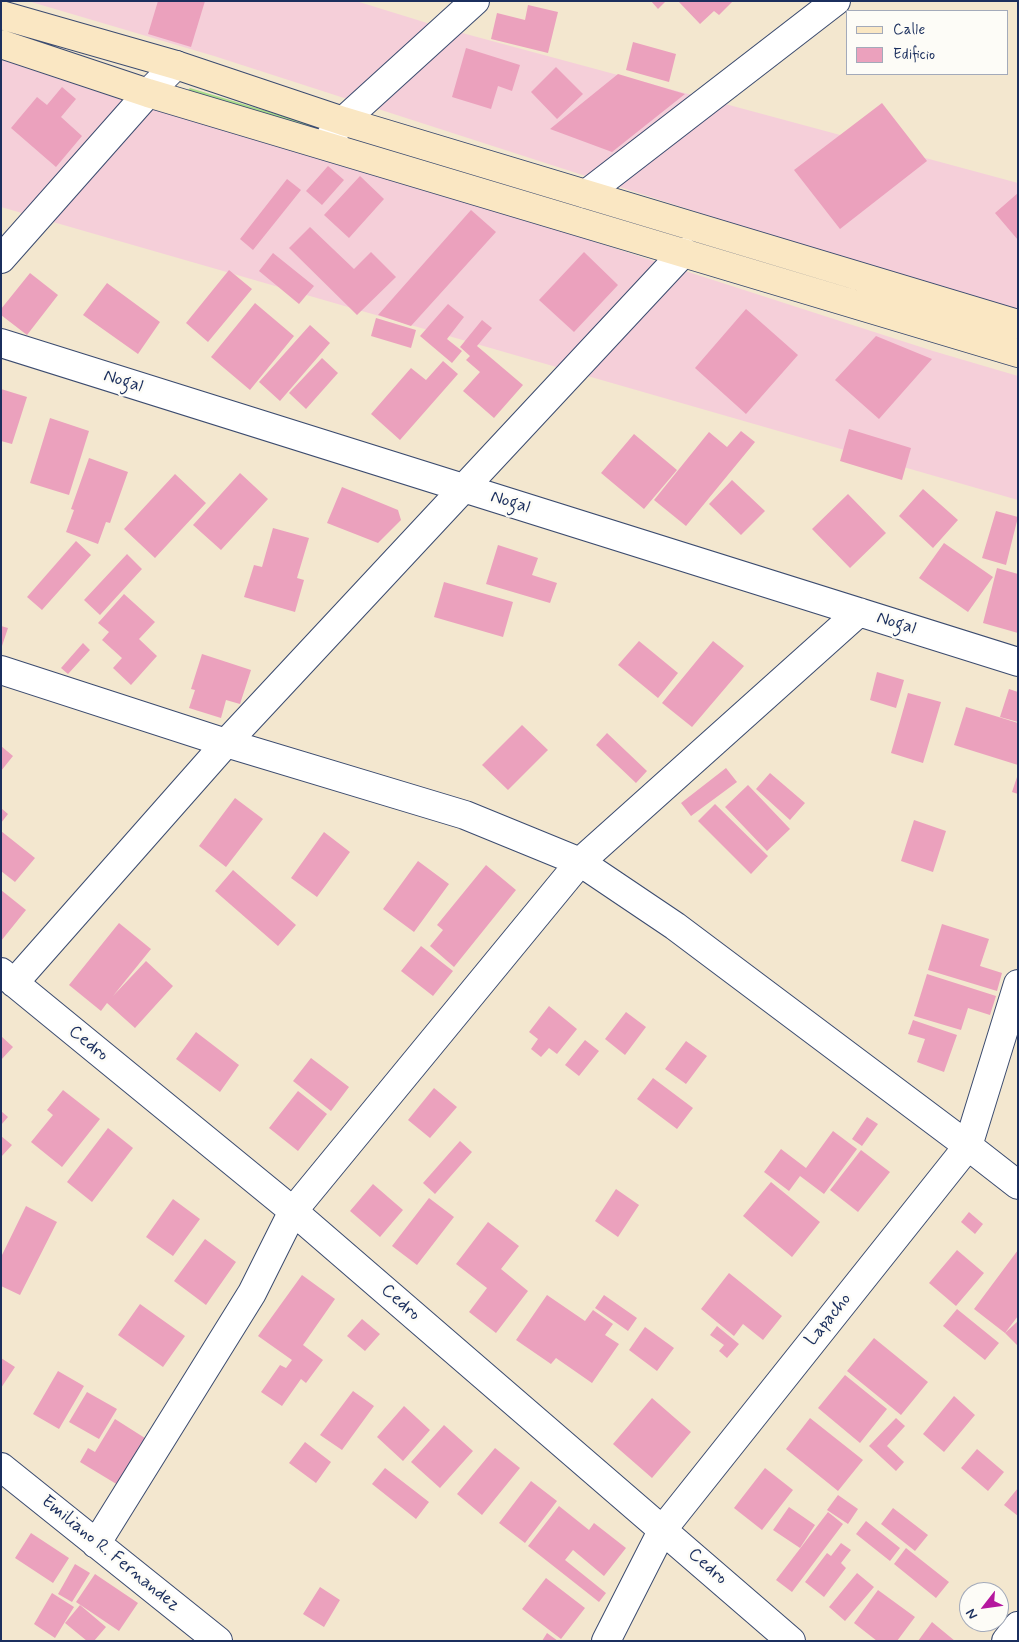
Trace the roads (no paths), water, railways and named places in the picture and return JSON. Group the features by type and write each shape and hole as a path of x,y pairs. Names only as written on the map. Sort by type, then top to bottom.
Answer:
{"main road":[{"path":"1,15 176,65 343,121 1018,324"},
{"path":"1,44 148,93 1018,353"},
{"path":"614,233 623,205"}],"street":[{"path":"324,145 343,121 475,1"},
{"path":"586,194 836,1"},
{"path":"1,259 148,93 176,65"},
{"path":"8,978 684,252"},
{"name":"Nogal","path":"1,344 1018,662"},
{"path":"96,1544 201,1379 252,1293 293,1211 580,862 859,612"},
{"path":"1,670 226,744 465,815 580,862 675,926 1018,1185"},
{"name":"Cedro","path":"8,978 293,1211 791,1641"},
{"name":"Lapacho","path":"606,1641 662,1529 968,1146 1018,984"},
{"name":"Emiliano R. Fernandez","path":"4,1474 218,1641"},
{"path":"1006,1641 1018,1626"}]}
